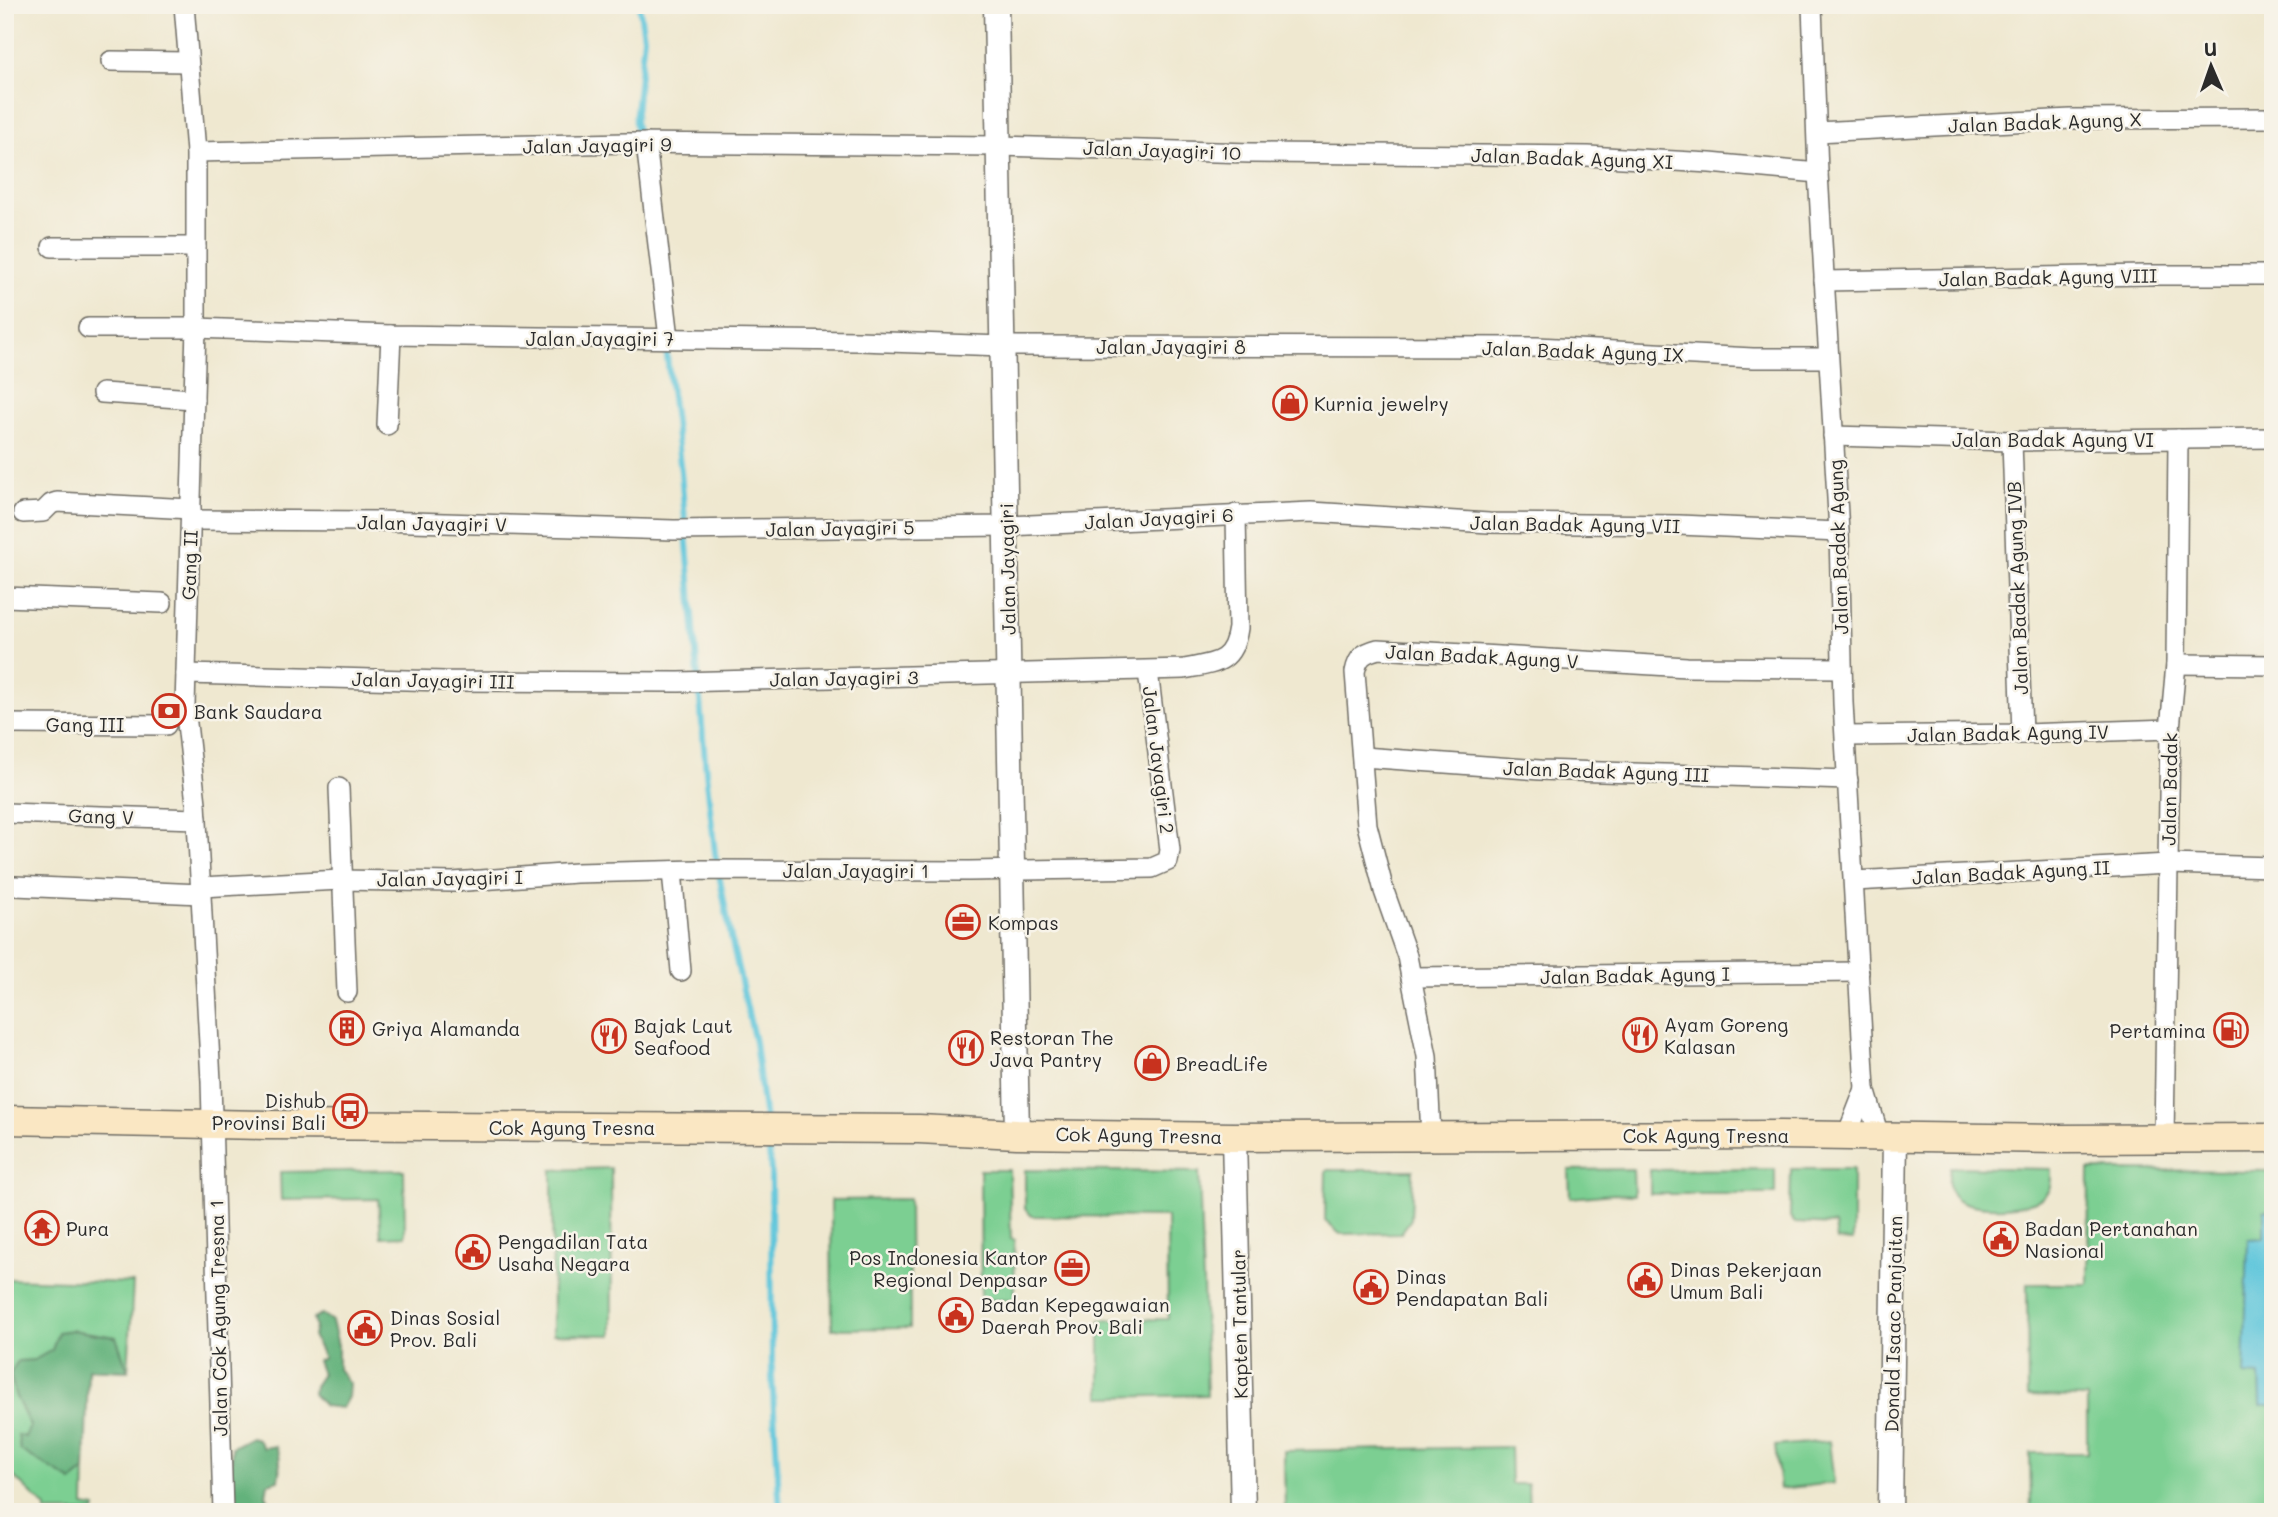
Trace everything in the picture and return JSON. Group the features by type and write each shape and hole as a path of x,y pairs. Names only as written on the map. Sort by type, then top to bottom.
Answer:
{"main road":[{"name":"Cok Agung Tresna","path":"5,1120 919,1129 1017,1134 1234,1137 1847,1135 2273,1138"}],"street":[{"name":"Gang II","path":"184,5 196,152 196,328 185,706 197,819 213,1124"},
{"name":"Jalan Jayagiri","path":"996,5 1017,1134"},
{"name":"Jalan Badak Agung","path":"1812,5 1827,358 1839,533 1842,668 1865,1089 1887,1136"},
{"path":"111,61 188,62"},
{"name":"Jalan Badak Agung X","path":"1817,132 2071,119 2273,118"},
{"path":"640,143 668,338"},
{"name":"Jalan Jayagiri 9","path":"196,152 640,143 998,146"},
{"name":"Jalan Jayagiri 10","path":"998,146 1251,153 1325,152"},
{"name":"Jalan Badak Agung XI","path":"1325,152 1588,156 1818,173"},
{"path":"52,247 196,247"},
{"name":"Jalan Badak Agung VIII","path":"1824,281 2273,275"},
{"name":"Jalan Jayagiri 7","path":"88,328 196,328 391,335 1003,346"},
{"path":"387,425 391,335"},
{"name":"Jalan Jayagiri 8","path":"1003,346 1338,346"},
{"name":"Jalan Badak Agung IX","path":"1338,346 1536,347 1753,358 1827,358"},
{"path":"102,393 194,399"},
{"name":"Jalan Badak Agung VI","path":"1833,436 2012,441 2273,438"},
{"name":"Jalan Badak","path":"2164,1139 2170,729 2176,664 2178,439"},
{"name":"Jalan Badak Agung IVB","path":"2012,441 2022,734"},
{"name":"Jalan Jayagiri V","path":"23,513 43,512 57,502 191,514 674,530"},
{"name":"Jalan Jayagiri 6","path":"1006,526 1311,512"},
{"name":"Jalan Badak Agung VII","path":"1311,512 1489,523 1679,526 1839,533"},
{"name":"Jalan Jayagiri 3","path":"679,682 1148,671 1184,669 1216,663 1229,655 1236,643 1236,514"},
{"name":"Jalan Jayagiri 5","path":"674,530 1006,526"},
{"path":"5,597 162,603"},
{"name":"Jalan Badak Agung V","path":"1431,1136 1427,1056 1411,977 1367,825 1355,673 1358,660 1365,653 1378,649 1687,667 1842,668"},
{"path":"2176,664 2273,665"},
{"name":"Jalan Jayagiri 2","path":"1013,870 1152,868 1168,861 1170,850 1148,671"},
{"name":"Jalan Jayagiri III","path":"186,674 443,681 679,682"},
{"name":"Gang III","path":"5,724 166,725"},
{"name":"Jalan Badak Agung IV","path":"1846,736 2170,729"},
{"name":"Jalan Badak Agung III","path":"1363,757 1540,770 1848,780"},
{"path":"339,788 347,992"},
{"name":"Gang V","path":"5,813 197,819"},
{"name":"Jalan Badak Agung II","path":"1854,881 2168,864 2273,867"},
{"name":"Jalan Jayagiri 1","path":"698,870 1013,870"},
{"name":"Jalan Jayagiri I","path":"15,886 201,890 341,880 453,882 576,873 698,870"},
{"path":"672,871 681,971"},
{"name":"Jalan Badak Agung I","path":"1411,977 1859,972"},
{"name":"Jalan Badak Agung","path":"1847,1135 1865,1089"},
{"name":"Jalan Cok Agung Tresna 1","path":"213,1124 223,1512"},
{"name":"Donald Isaac Panjaitan","path":"1887,1136 1890,1512"},
{"name":"Kapten Tantular","path":"1234,1137 1243,1512"}],"green space":[{"path":"1950,1167 2051,1169 2051,1183 2045,1195 2027,1204 1983,1207 1959,1200 1952,1194 1949,1185"},
{"path":"611,1168 612,1335 553,1334 552,1170"},
{"path":"1633,1169 1634,1195 1570,1198 1569,1170"},
{"path":"1775,1169 1775,1194 1650,1194 1650,1170"},
{"path":"1791,1169 1853,1169 1853,1241 1837,1240 1835,1225 1795,1223 1790,1217"},
{"path":"404,1170 405,1236 381,1237 378,1199 281,1200 280,1172"},
{"path":"980,1170 1009,1170 1015,1300 981,1300"},
{"path":"1025,1170 1199,1172 1207,1395 1100,1397 1100,1320 1168,1319 1167,1217 1032,1216 1025,1209"},
{"path":"1326,1170 1413,1170 1411,1219 1401,1233 1340,1234 1325,1221"},
{"path":"2089,1170 2273,1171 2273,1512 2031,1512 2030,1453 2087,1453 2087,1397 2028,1396 2027,1284 2088,1284"},
{"path":"909,1199 910,1328 832,1329 831,1200"},
{"path":"5,1279 133,1283 128,1371 87,1369 84,1506 96,1508 95,1512 46,1512 46,1508 5,1468"},
{"path":"322,1314 332,1321 338,1345 338,1369 349,1383 348,1397 342,1408 324,1406 313,1394 314,1386 322,1374 317,1361 324,1358 313,1336 313,1318"},
{"path":"72,1330 116,1337 128,1371 88,1369 85,1471 72,1481 20,1450 18,1435 25,1437 30,1426 16,1397 10,1374 18,1361 34,1360 52,1350 58,1332"},
{"path":"251,1437 258,1439 263,1448 275,1446 280,1458 278,1480 268,1483 266,1495 269,1501 261,1511 233,1503 232,1447"},
{"path":"1829,1441 1834,1483 1780,1489 1775,1446"},
{"path":"1510,1447 1511,1484 1528,1484 1529,1512 1285,1512 1284,1451"}],"water":[{"path":"2273,1210 2273,1405 2261,1405 2260,1376 2244,1375 2248,1239 2264,1238 2264,1211"}],"waterway":[{"path":"638,139 635,121 644,37 639,5"},
{"path":"665,340 681,472 715,853 755,1042 765,1120"},
{"path":"767,1134 771,1171 772,1377 780,1512"}],"place":[{"name":"Kurnia jewelry","path":"1290,403"},
{"name":"Bank Saudara","path":"169,711"},
{"name":"Kompas","path":"963,922"},
{"name":"Griya Alamanda","path":"347,1028"},
{"name":"Pertamina","path":"2231,1030"},
{"name":"Ayam Goreng Kalasan","path":"1640,1035"},
{"name":"Bajak Laut Seafood","path":"609,1036"},
{"name":"Restoran The Java Pantry","path":"966,1048"},
{"name":"BreadLife","path":"1152,1063"},
{"name":"Dishub Provinsi Bali","path":"350,1111"},
{"name":"Pura","path":"42,1228"},
{"name":"Badan Pertanahan Nasional","path":"2001,1239"},
{"name":"Pengadilan Tata Usaha Negara","path":"473,1252"},
{"name":"Pos Indonesia Kantor Regional Denpasar","path":"1072,1268"},
{"name":"Dinas Pekerjaan Umum Bali","path":"1645,1280"},
{"name":"Dinas Pendapatan Bali","path":"1371,1287"},
{"name":"Badan Kepegawaian Daerah Prov. Bali","path":"956,1315"},
{"name":"Dinas Sosial Prov. Bali","path":"365,1328"}]}
